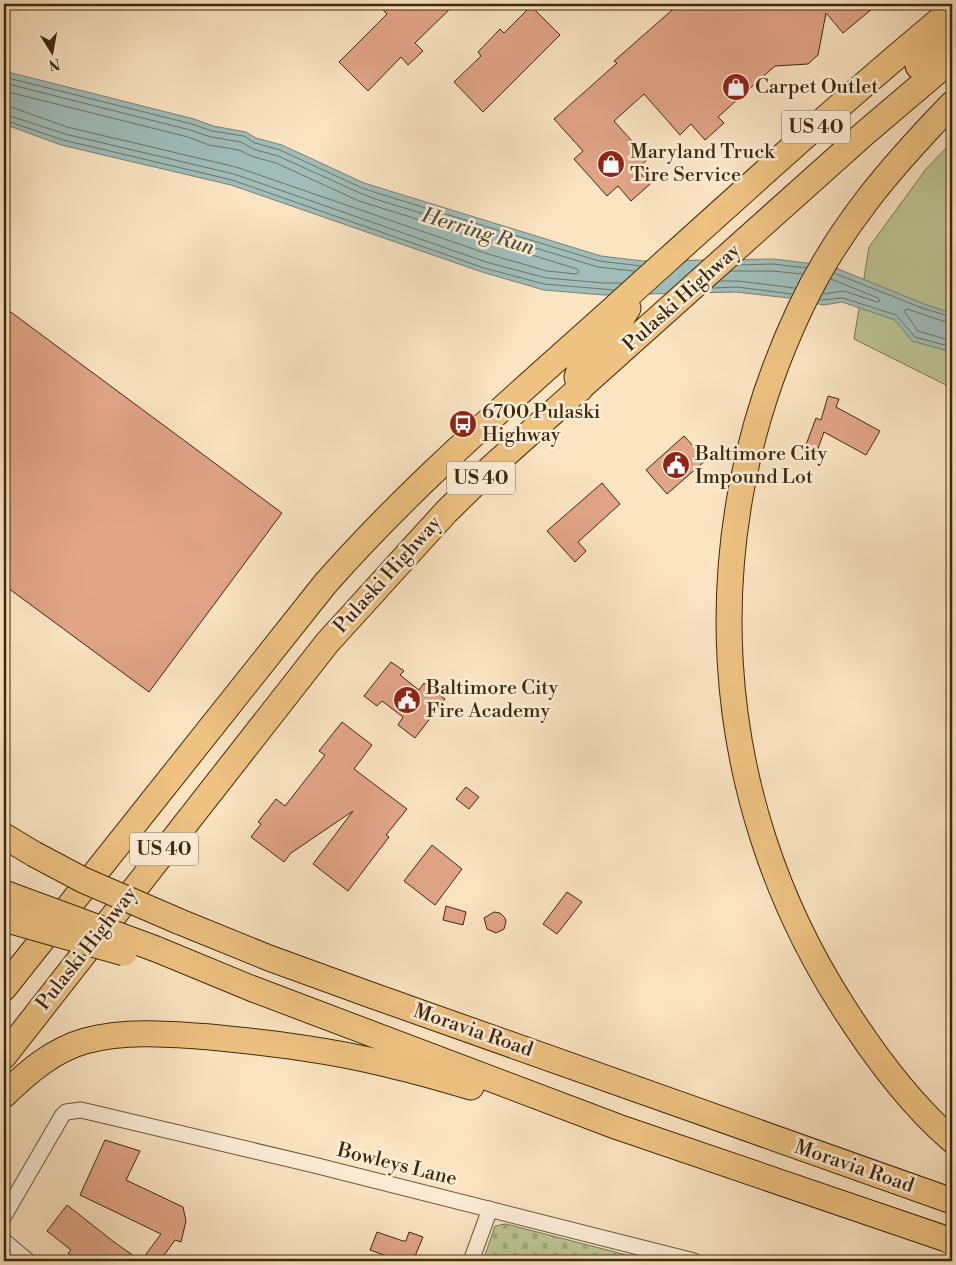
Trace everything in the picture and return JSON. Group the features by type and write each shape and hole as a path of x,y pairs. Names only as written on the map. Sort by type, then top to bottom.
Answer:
{"main road":[{"name":"Pulaski Highway","path":"4,988 325,584 359,546 457,448 614,316 637,287 682,246 952,10"},
{"path":"756,232 797,178 837,137 952,36"},
{"name":"Pulaski Highway","path":"4,1056 327,643 446,512 493,466 865,133 952,59"},
{"path":"952,104 882,180 852,219 821,269 800,309 783,348 755,427 737,506 731,558 728,614 729,664 741,757 764,844 781,890 803,938 833,993 900,1087 937,1127 952,1140"},
{"path":"580,389 577,377 580,367 612,332 614,316"},
{"name":"Moravia Road","path":"4,836 83,880 269,958 952,1201"},
{"path":"4,893 152,955"},
{"path":"4,919 152,955"},
{"path":"4,977 54,924"},
{"name":"Moravia Road","path":"152,955 253,989 618,1127 952,1241"},
{"path":"4,1095 44,1061 65,1048 113,1035 184,1035 247,1040 316,1050 390,1064 618,1127"}],"street":[{"name":"Bowleys Lane","path":"4,1216 62,1116 66,1112 73,1110 90,1112 490,1209 694,1261"},
{"path":"471,1261 490,1209"},
{"path":"9,1246 28,1261"}],"green space":[{"path":"952,142 952,388 854,339 869,247 926,169"},
{"path":"505,1224 650,1261 483,1261 495,1226"}],"water":[{"name":"Herring Run","path":"4,71 194,119 213,126 246,132 256,138 282,145 364,183 601,256 643,261 774,259 831,266 924,304 952,313 952,352 912,341 895,320 842,302 824,305 789,298 736,292 604,295 544,290 482,272 231,185 61,145 4,124"}],"building":[{"path":"377,4 455,4 415,43 423,51 408,65 401,57 368,91 339,62 387,14"},
{"path":"679,4 878,4 843,33 826,13 818,55 808,64 775,66 718,117 724,123 705,140 691,124 680,135 644,94 614,121 648,159 637,169 650,184 631,201 618,186 607,196 574,159 583,151 554,119 617,63 614,61"},
{"path":"531,6 560,35 483,112 454,82 481,56 478,52 500,29 504,33"},
{"path":"4,307 282,513 149,692 4,585"},
{"path":"828,396 839,399 836,407 880,431 866,455 824,432 816,454 804,450 816,418 821,420"},
{"name":"Baltimore City Impound Lot","path":"684,436 706,460 667,494 646,470"},
{"path":"602,483 620,504 578,542 586,551 575,562 547,531"},
{"name":"Baltimore City Fire Academy","path":"391,662 404,671 400,675 419,690 424,683 445,699 415,738 398,725 403,717 382,701 377,706 364,696"},
{"path":"342,722 372,745 354,769 407,809 386,835 389,837 348,891 313,864 353,811 291,853 284,862 251,837 261,824 258,822 276,799 285,806 325,755 319,751"},
{"path":"466,787 479,797 469,809 456,799"},
{"path":"432,845 462,869 435,905 404,881"},
{"path":"567,892 582,902 557,934 543,924"},
{"path":"446,906 466,912 463,925 443,920"},
{"path":"494,912 500,913 506,922 504,929 496,933 487,929 484,918"},
{"path":"105,1140 140,1151 126,1180 183,1207 186,1221 181,1242 175,1240 160,1261 141,1261 161,1234 80,1195"},
{"path":"67,1205 141,1261 79,1261 68,1253 71,1250 47,1231"},
{"path":"377,1232 403,1241 406,1241 409,1232 423,1237 413,1261 388,1261 389,1257 370,1250"}],"place":[{"name":"Carpet Outlet","path":"736,87"},
{"name":"Maryland Truck Tire Service","path":"611,164"},
{"name":"6700 Pulaski Highway","path":"463,424"},
{"name":"Baltimore City Impound Lot","path":"676,465"},
{"name":"Baltimore City Fire Academy","path":"407,700"}]}
